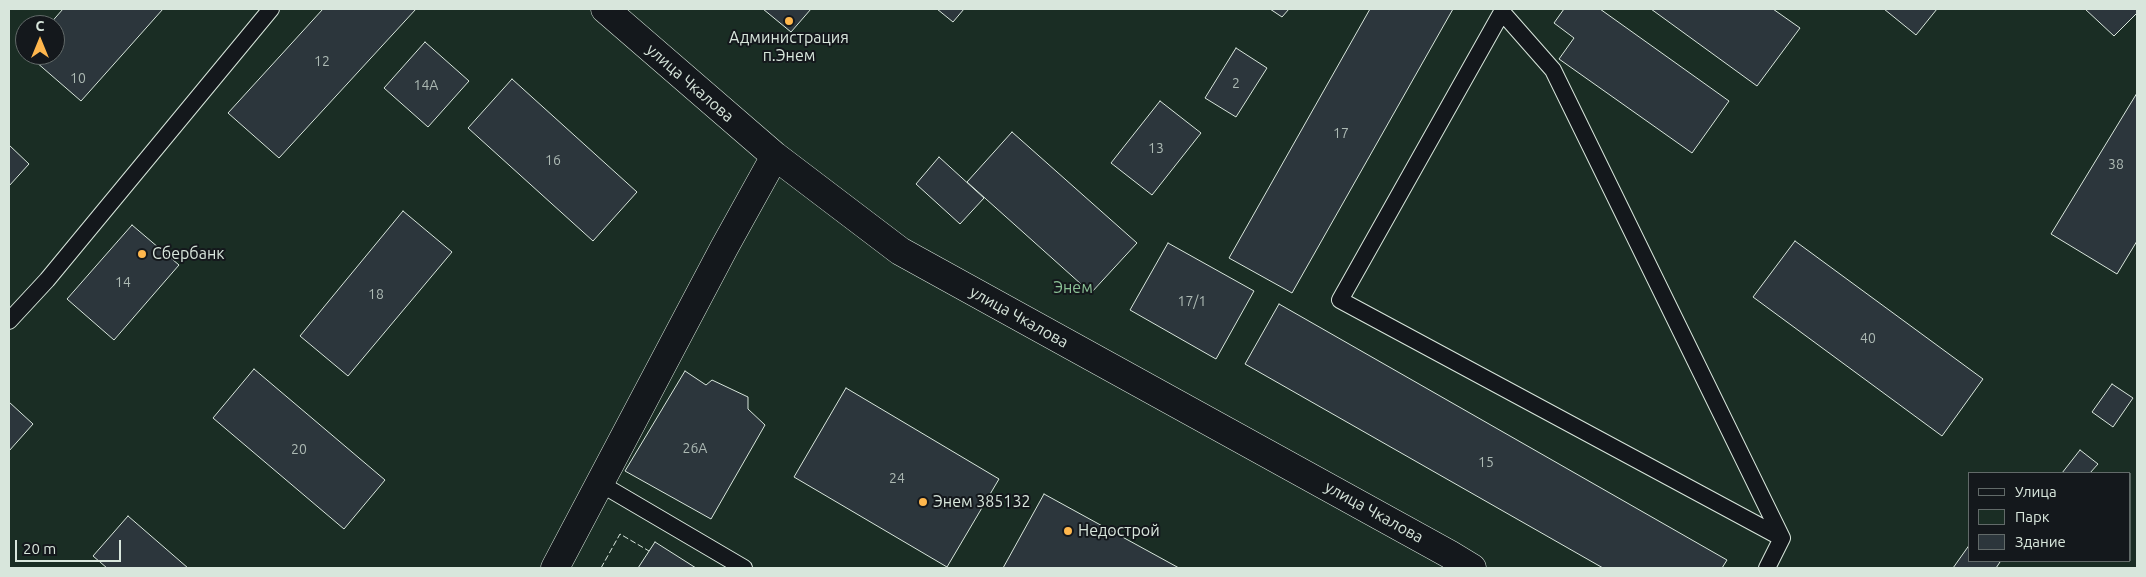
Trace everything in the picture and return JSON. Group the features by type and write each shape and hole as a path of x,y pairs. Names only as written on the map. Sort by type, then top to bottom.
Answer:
{"street":[{"name":"улица Чкалова","path":"605,9 775,156 900,251 1445,561 1472,568"},
{"path":"555,568 724,248 775,156"}],"lane":[{"path":"9,321 47,280 272,9"},
{"path":"1502,12 1553,70 1782,538 1340,300 1502,12"},
{"path":"601,484 744,568"},
{"path":"1766,568 1782,538"}],"green space":[{"name":"Энем","path":"9,9 2137,9 2137,568 9,568"}],"building":[{"path":"63,9 163,9 81,101 40,65 65,65 65,15 58,15"},
{"path":"323,9 416,9 279,158 228,113"},
{"name":"Администрация п.Энем","path":"763,9 811,9 791,32"},
{"path":"937,9 964,9 953,22"},
{"path":"1270,9 1289,9 1282,17"},
{"path":"1370,9 1453,9 1292,293 1229,258"},
{"path":"1564,9 1600,9 1729,101 1692,153 1559,59 1574,38 1554,23"},
{"path":"1651,9 1773,9 1800,28 1757,86"},
{"path":"1884,9 1937,9 1916,35"},
{"path":"2085,9 2137,9 2137,13 2114,36"},
{"path":"425,42 469,81 428,127 384,88"},
{"path":"1236,48 1267,68 1236,117 1205,98"},
{"path":"512,79 637,192 593,241 468,128"},
{"path":"2137,93 2137,241 2117,274 2051,234"},
{"path":"1160,101 1201,133 1152,195 1111,163"},
{"path":"1012,132 1137,243 1091,293 967,182"},
{"path":"9,145 29,164 9,186"},
{"path":"939,157 984,198 960,224 916,184"},
{"path":"403,211 452,252 348,376 300,336"},
{"path":"132,225 179,265 114,340 67,299"},
{"path":"1795,241 1983,379 1942,436 1753,297"},
{"path":"1168,243 1254,291 1216,359 1130,310"},
{"path":"1279,304 1727,560 1722,568 1603,568 1245,364"},
{"path":"254,369 385,480 344,529 213,418"},
{"path":"685,371 706,385 712,380 748,397 748,409 765,425 711,519 625,471"},
{"path":"2112,384 2133,398 2113,427 2092,412"},
{"path":"846,388 999,479 947,567 794,477"},
{"path":"9,402 33,424 9,451"},
{"path":"2080,450 2098,464 2091,472 2063,472"},
{"name":"Недострой","path":"1044,494 1179,568 1003,568"},
{"path":"128,516 188,568 107,568 93,556"},
{"path":"655,542 696,568 638,568"},
{"path":"1968,547 1968,562 2000,562 1996,568 1953,568"}],"fence":[{"path":"601,568 620,534 649,551"}],"place":[{"name":"Администрация п.Энем","path":"789,21"},
{"name":"Сбербанк","path":"142,254"},
{"name":"Энем 385132","path":"923,502"},
{"name":"Недострой","path":"1068,531"}]}
